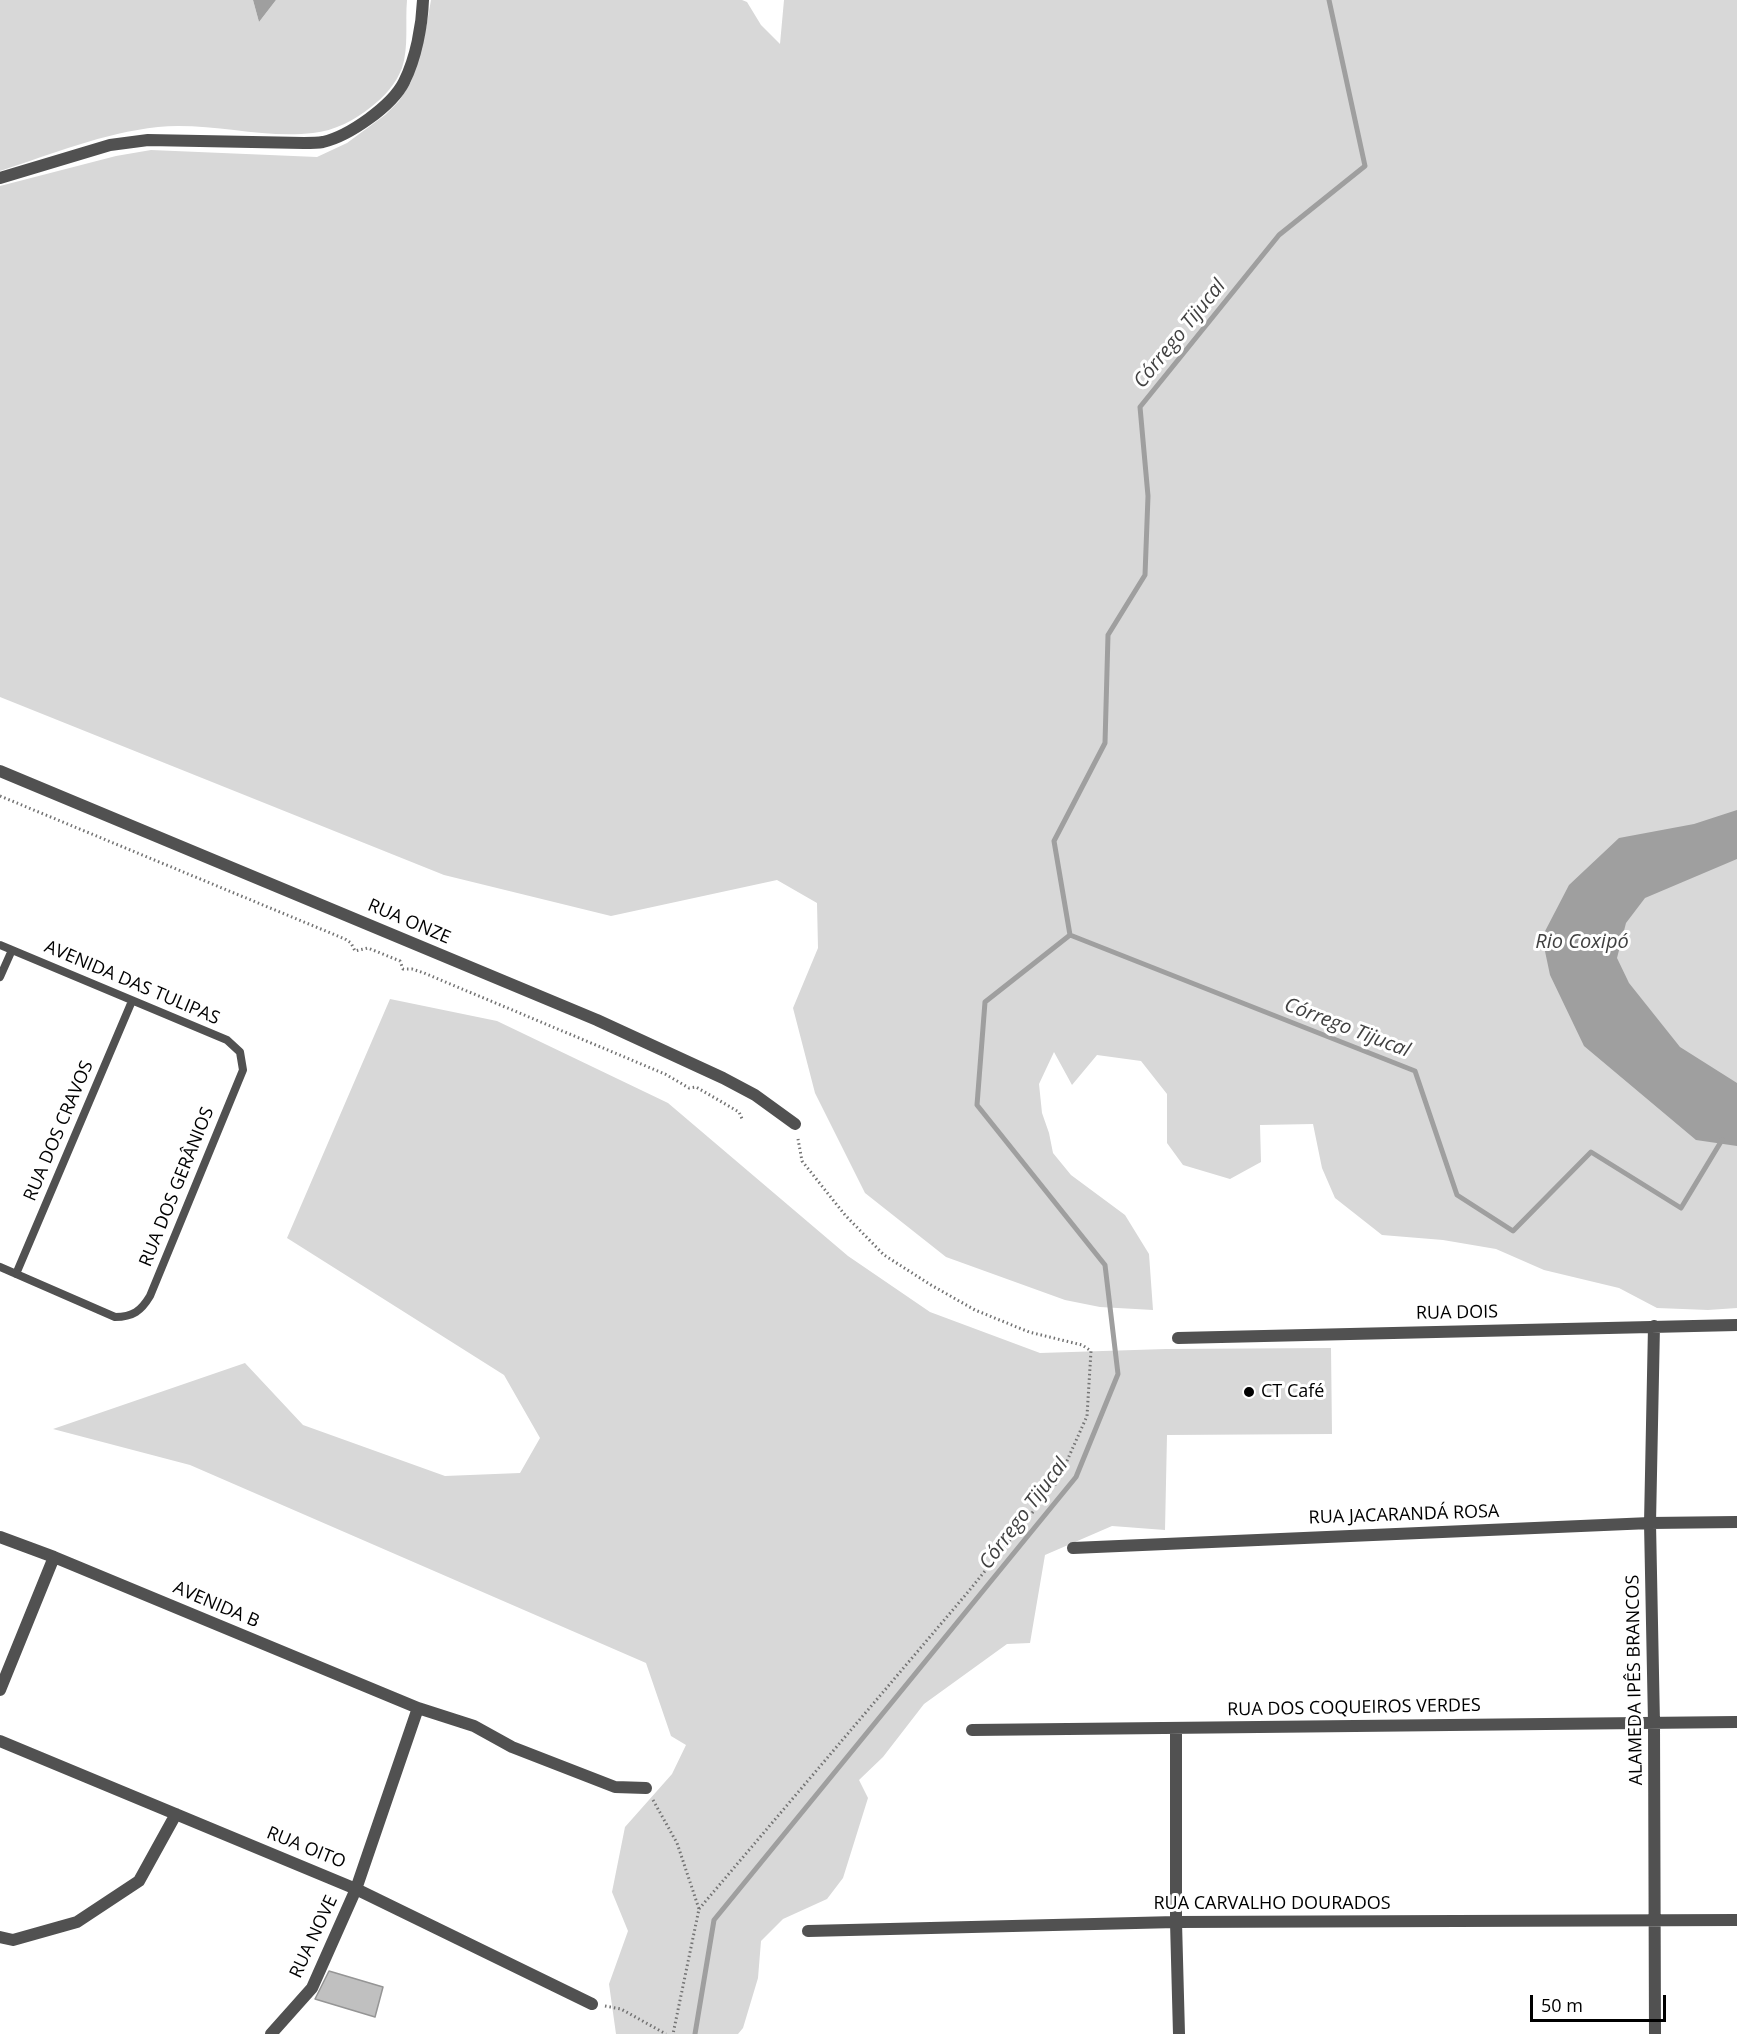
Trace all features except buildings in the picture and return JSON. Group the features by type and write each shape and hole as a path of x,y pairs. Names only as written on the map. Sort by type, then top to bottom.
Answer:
{"street":[{"path":"0,178 110,145 148,140 304,143 322,142 341,135 391,101 404,82 416,49 423,0"},
{"name":"RUA ONZE","path":"0,771 597,1020 723,1078 755,1095 795,1124"},
{"name":"RUA DOIS","path":"1178,1338 1737,1325"},
{"name":"ALAMEDA IPÊS BRANCOS","path":"1654,1326 1650,1523 1656,1921 1655,2034"},
{"name":"RUA JACARANDÁ ROSA","path":"1073,1548 1650,1523 1737,1522"},
{"name":"AVENIDA B","path":"0,1537 54,1557 418,1708 474,1726 512,1747 615,1787 646,1788"},
{"path":"0,1690 54,1557"},
{"name":"RUA NOVE","path":"271,2034 312,1988 356,1889 418,1708"},
{"name":"RUA DOS COQUEIROS VERDES","path":"972,1730 1737,1722"},
{"path":"1176,1728 1176,1922 1179,2034"},
{"name":"RUA OITO","path":"0,1741 356,1889 591,2004"},
{"path":"0,1937 13,1940 77,1922 139,1881 176,1814"},
{"name":"RUA CARVALHO DOURADOS","path":"808,1931 1176,1922 1737,1920"}],"lane":[{"name":"AVENIDA DAS TULIPAS","path":"0,945 227,1040 240,1052 243,1061"},
{"path":"0,977 12,950"},
{"name":"RUA DOS CRAVOS","path":"16,1274 132,1001"},
{"name":"RUA DOS GERÂNIOS","path":"16,1274 115,1317 128,1317 137,1313 150,1296 243,1070 243,1061"},
{"path":"0,1267 16,1274"}],"path":[{"path":"0,796 345,939 351,943 355,951 368,948 379,952 400,961 403,969 424,973 665,1074 689,1088 696,1087 739,1112 742,1121"},
{"path":"673,2034 699,1909 968,1592 1058,1481 1087,1416 1091,1351 1082,1345 1029,1332 975,1310 931,1286 884,1255 845,1215 802,1161 795,1124"},
{"path":"646,1788 676,1843 699,1909"},
{"path":"591,2004 621,2009 666,2034"}],"shaded area":[{"path":"0,0 253,0 259,22 276,0 407,0 405,52 402,68 385,94 358,116 329,130 313,133 275,134 197,127 158,127 98,139 0,171"},
{"path":"431,0 742,0 747,2 761,25 780,44 784,0 1737,0 1737,1308 1708,1310 1657,1308 1619,1288 1544,1270 1496,1249 1443,1240 1382,1235 1335,1198 1322,1168 1313,1124 1260,1125 1261,1162 1230,1179 1183,1165 1167,1143 1167,1094 1141,1061 1097,1055 1072,1085 1054,1052 1039,1084 1042,1113 1053,1153 1071,1175 1125,1215 1149,1254 1153,1310 1100,1307 1065,1300 946,1257 865,1193 815,1093 793,1008 818,948 817,903 777,880 611,916 444,875 0,697 0,186 116,156 151,150 317,157 347,143 385,115 399,101 411,82 425,34"},
{"path":"390,999 497,1021 668,1103 848,1256 930,1312 1040,1353 1166,1349 1331,1348 1332,1434 1167,1435 1165,1530 1112,1526 1045,1555 1030,1643 1007,1644 924,1704 883,1757 859,1780 868,1798 843,1878 827,1899 783,1919 761,1941 758,1978 743,2028 738,2034 616,2034 609,1984 628,1931 612,1892 625,1827 672,1774 686,1745 671,1736 646,1663 190,1465 53,1429 245,1363 303,1425 445,1476 520,1473 540,1438 504,1375 287,1238"}],"water":[{"path":"253,0 276,0 259,22"},
{"name":"Rio Coxipó","path":"1737,810 1737,859 1645,898 1626,923 1617,958 1629,983 1680,1047 1737,1083 1737,1146 1696,1140 1584,1046 1550,975 1542,937 1569,885 1619,838 1694,824"}],"waterway":[{"name":"Córrego Tijucal","path":"695,2034 714,1920 1076,1477 1118,1374 1105,1265 977,1105 985,1002 1070,935 1054,841 1105,743 1108,635 1145,575 1148,496 1140,407 1279,235 1365,166 1329,0"},
{"name":"Córrego Tijucal","path":"1070,935 1415,1071 1457,1195 1513,1231 1591,1152 1681,1208 1722,1140"}],"place":[{"name":"CT Café","path":"1249,1392"}]}
